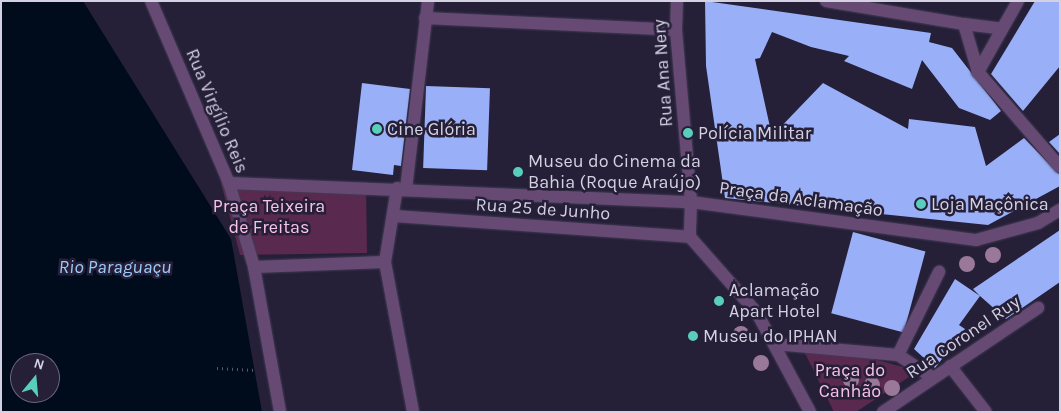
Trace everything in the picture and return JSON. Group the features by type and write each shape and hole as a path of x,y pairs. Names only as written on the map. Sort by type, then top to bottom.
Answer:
{"street":[{"name":"Rua Virgílio Reis","path":"151,1 229,183 254,267 280,412"},
{"path":"413,412 385,262 393,216 402,188 428,1"},
{"name":"Rua Ana Nery","path":"677,1 676,30 691,202"},
{"path":"826,1 1002,29"},
{"path":"978,72 1018,1"},
{"path":"426,18 676,30"},
{"path":"964,24 978,72 1060,166"},
{"path":"229,183 402,188"},
{"name":"Rua 25 de Junho","path":"402,188 691,202"},
{"path":"691,202 690,237 757,313 805,410"},
{"name":"Praça da Aclamação","path":"691,202 976,240 1038,222 1060,210"},
{"name":"Rua 25 de Junho","path":"393,216 690,237"},
{"path":"254,267 385,262"},
{"path":"898,355 939,272"},
{"name":"Rua Coronel Ruy","path":"883,412 1038,308"},
{"path":"774,344 898,355 932,378"},
{"path":"950,366 986,412"}],"path":[{"path":"217,368 255,370"}],"green space":[{"name":"Praça Teixeira de Freitas","path":"220,179 366,183 367,253 240,255"},
{"name":"Praça do Canhão","path":"798,339 918,371 856,412 834,412"}],"water":[{"name":"Rio Paraguaçu","path":"1,1 83,1 231,239 262,412 1,412"}],"building":[{"path":"705,1 931,33 929,42 952,48 1001,111 990,120 959,108 922,60 912,89 844,61 849,56 811,47 772,32 760,58 755,59 772,136 823,83 908,129 909,119 975,127 986,166 1024,138 1060,175 1060,186 988,225 725,198 706,66"},
{"path":"1035,1 1060,1 1060,66 1023,111 991,74"},
{"name":"Cine Glória","path":"362,83 410,89 401,166 394,165 393,175 352,170"},
{"path":"426,86 490,88 487,170 423,168"},
{"path":"1060,134 1060,154 1049,142"},
{"path":"1060,230 1060,282 1006,319 973,289"},
{"path":"853,232 925,251 904,333 831,313"},
{"path":"955,279 980,296 959,325 965,329 935,368 914,349"}],"place":[{"name":"Cine Glória","path":"377,129"},
{"name":"Polícia Militar","path":"688,133"},
{"name":"Museu do Cinema da Bahia (Roque Araújo)","path":"518,172"},
{"name":"Loja Maçônica","path":"921,204"},
{"name":"Aclamação Apart Hotel","path":"719,301"},
{"name":"Museu do IPHAN","path":"693,336"}]}
